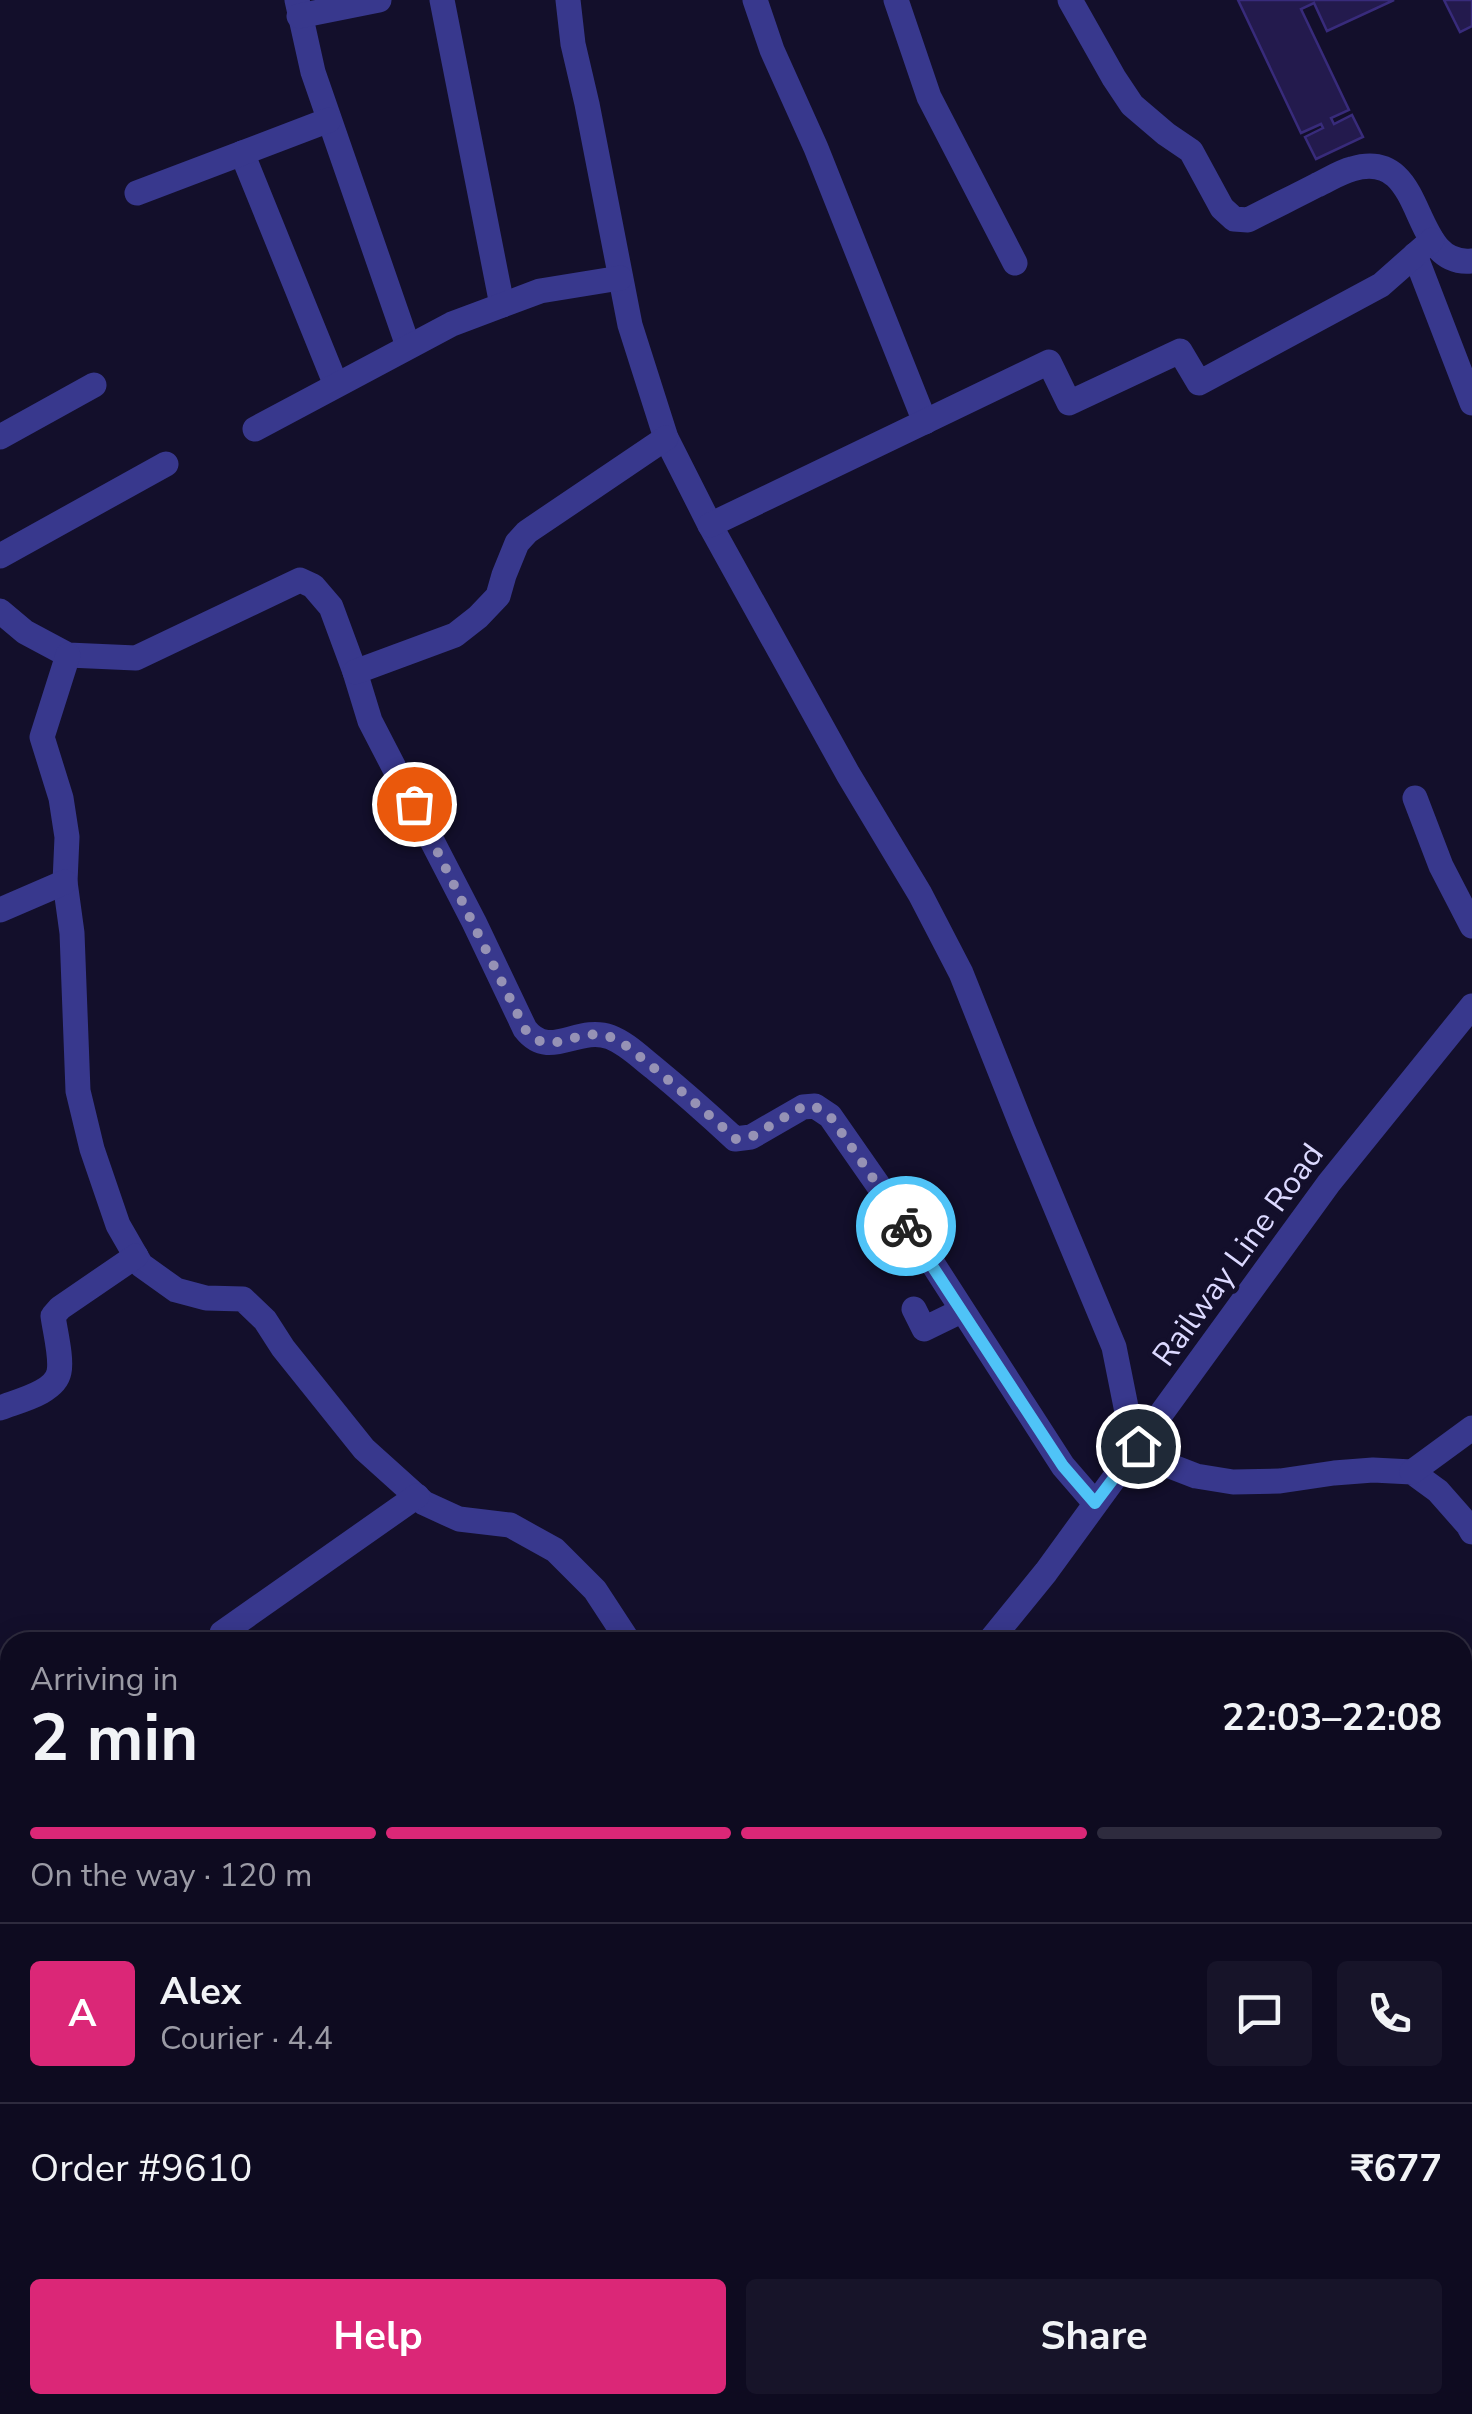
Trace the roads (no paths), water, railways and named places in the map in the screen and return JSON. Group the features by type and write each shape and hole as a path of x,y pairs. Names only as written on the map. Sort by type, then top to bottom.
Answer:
{"street":[{"path":"379,0 298,8 313,72 408,346"},
{"path":"442,0 502,305"},
{"path":"568,0 572,44 630,325 666,438 710,525 961,972 1114,1347 1126,1412 1138,1446 1165,1464 1196,1476 1233,1482 1280,1481 1373,1470 1412,1472 1438,1491 1472,1532"},
{"path":"755,0 924,422"},
{"path":"896,0 930,97 1015,263"},
{"path":"1070,0 1132,104 1191,151 1222,208 1234,219 1248,220 1352,168 1377,166 1398,176 1413,201 1423,247 1472,403"},
{"path":"137,192 329,120"},
{"path":"242,153 336,385"},
{"path":"710,525 1049,362 1069,403 1180,351 1199,383 1382,285 1423,247"},
{"path":"1423,247 1464,262 1472,261"},
{"path":"254,429 452,324 540,291 620,278"},
{"path":"0,437 94,385"},
{"path":"356,672 455,635 498,596 517,543 527,532 666,438"},
{"path":"0,556 166,464"},
{"path":"0,612 25,632 68,655 136,658 300,580 313,586 331,607 370,721 532,1038 549,1044 590,1033 610,1037 677,1087 736,1139 751,1137 802,1107 814,1106 830,1116 931,1261 1063,1466 1095,1503"},
{"path":"68,655 42,738 61,798 67,837 65,882 72,933 78,1091 92,1149 118,1226 141,1265 176,1290 206,1298 244,1299 265,1320 364,1449 424,1503 459,1519 510,1525 554,1550 594,1590 623,1632"},
{"path":"1415,798 1446,876 1472,926"},
{"path":"0,910 65,882"},
{"name":"Railway Line Road","path":"996,1632 1046,1572 1329,1184 1472,1006"},
{"path":"0,1408 54,1382 60,1371 54,1316 136,1256"},
{"path":"914,1309 924,1329 962,1310"},
{"path":"1412,1472 1472,1428"},
{"path":"223,1632 417,1496"}]}
